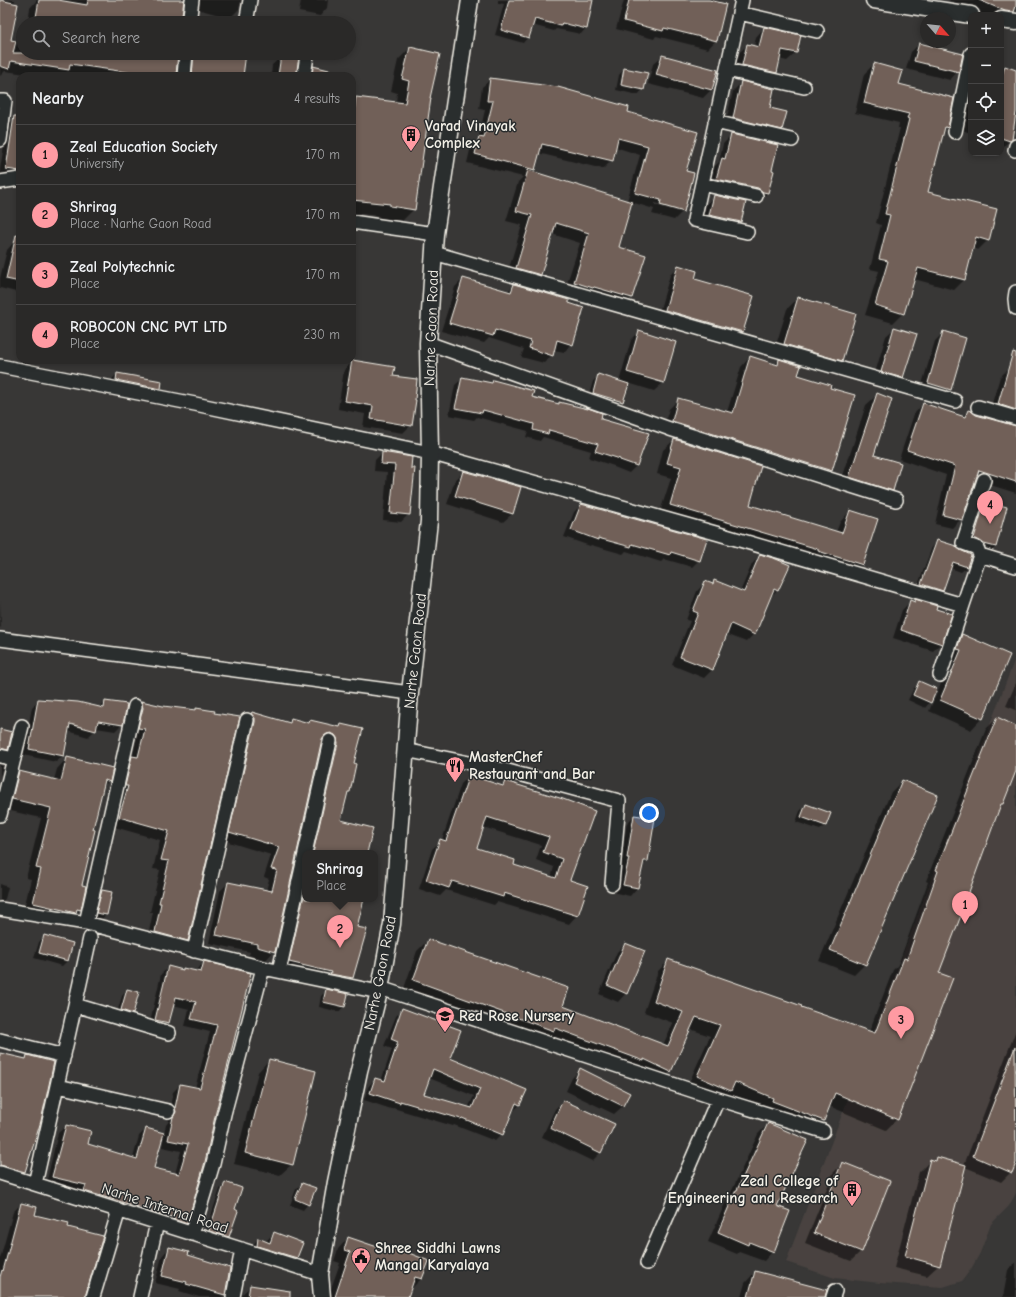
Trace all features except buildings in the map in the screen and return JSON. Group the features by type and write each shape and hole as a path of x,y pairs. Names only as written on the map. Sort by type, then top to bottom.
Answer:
{"street":[{"path":"190,16 192,0"},
{"path":"247,16 250,0"},
{"name":"Narhe Gaon Road","path":"322,1297 320,1274 336,1182 359,1071 380,990 392,924 410,693 429,521 430,453 428,343 435,234 470,0"},
{"path":"742,0 694,220 747,232"},
{"path":"874,0 918,3 968,14"},
{"path":"739,13 817,31"},
{"path":"1004,20 1016,22"},
{"path":"184,72 185,60"},
{"path":"305,72 306,60"},
{"path":"955,132 968,69"},
{"path":"727,70 804,87"},
{"path":"0,101 5,101 0,140"},
{"path":"715,122 792,140"},
{"path":"0,182 16,180"},
{"path":"702,184 756,196"},
{"path":"356,223 435,234"},
{"path":"434,253 955,401"},
{"path":"1016,292 1016,308"},
{"path":"428,343 670,429 896,500"},
{"path":"0,366 195,404 430,453 963,604"},
{"path":"978,407 1016,418"},
{"path":"940,675 980,555 977,548 963,543 984,480"},
{"path":"980,555 1016,566"},
{"path":"0,639 410,693"},
{"path":"86,923 135,706"},
{"path":"194,951 247,720"},
{"path":"0,815 22,726"},
{"path":"306,850 330,741"},
{"path":"405,750 504,770 619,801 612,884"},
{"path":"0,756 14,759"},
{"path":"279,971 302,868"},
{"path":"0,909 86,923 263,968 380,990 718,1100 823,1131"},
{"path":"36,1184 90,938"},
{"path":"192,1234 213,1164 224,1114 263,968"},
{"path":"75,1005 169,1033"},
{"path":"0,1040 64,1056"},
{"path":"58,1086 168,1111"},
{"path":"647,1263 718,1100"},
{"name":"Narhe Internal Road","path":"0,1173 320,1274"},
{"path":"93,1297 119,1210"},
{"path":"140,1297 158,1222"},
{"path":"233,1297 242,1249"}],"shaded area":[{"path":"1016,656 1016,1193 1009,1206 991,1224 980,1253 962,1281 943,1287 880,1283 835,1278 786,1262"}],"place":[{"name":"Varad Vinayak Complex","path":"411,152"},
{"name":"ROBOCON CNC PVT LTD","path":"990,524"},
{"name":"MasterChef Restaurant and Bar","path":"455,783"},
{"name":"Zeal Education Society","path":"965,924"},
{"name":"Shrirag","path":"340,948"},
{"name":"Red Rose Nursery","path":"445,1033"},
{"name":"Zeal Polytechnic","path":"901,1039"},
{"name":"Zeal College of Engineering and Research","path":"852,1207"},
{"name":"Shree Siddhi Lawns Mangal Karyalaya","path":"361,1274"}]}
